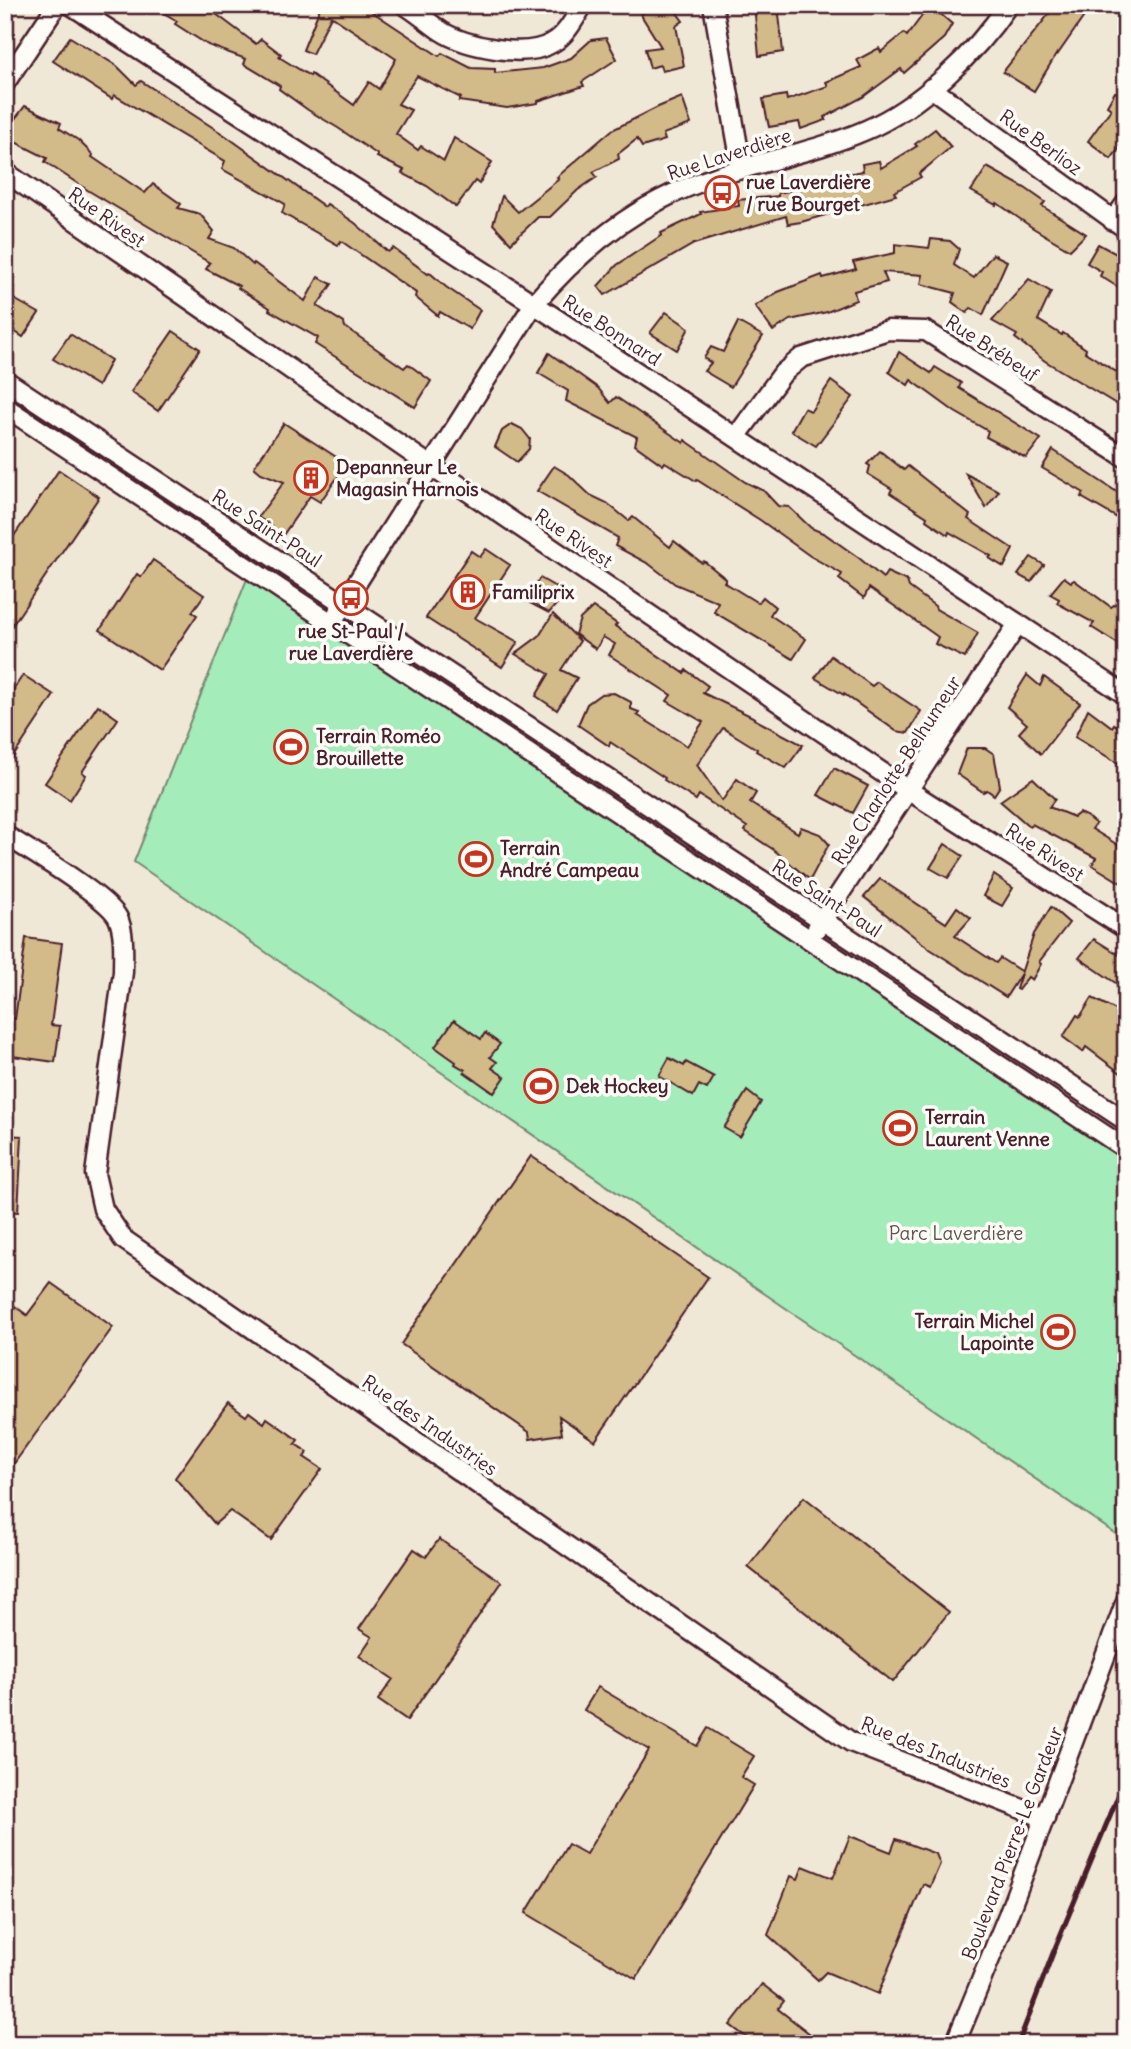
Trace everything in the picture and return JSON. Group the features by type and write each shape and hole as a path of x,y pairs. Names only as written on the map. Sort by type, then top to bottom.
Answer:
{"street":[{"path":"5,83 57,5"},
{"name":"Rue Bonnard","path":"71,5 534,304 1126,695"},
{"path":"405,5 455,38 503,50 529,51 552,43 564,32 583,5"},
{"path":"713,5 742,169"},
{"name":"Rue Laverdière","path":"331,623 534,304 560,273 592,245 659,200 697,184 867,130 902,110 962,60 996,24 1008,5"},
{"name":"Rue Berlioz","path":"931,88 1120,225"},
{"name":"Rue Rivest","path":"5,173 908,790 1126,929"},
{"path":"1120,225 1126,203"},
{"name":"Rue Brébeuf","path":"736,437 783,373 801,358 888,330 914,329 926,331 1126,458"},
{"name":"Rue Saint-Paul","path":"5,380 1126,1121"},
{"path":"22,391 7,411 1126,1149"},
{"path":"207,541 223,524"},
{"name":"Rue Charlotte-Belhumeur","path":"809,939 1018,624"},
{"path":"491,728 505,711"},
{"path":"585,791 598,772"},
{"name":"Rue des Industries","path":"5,835 84,887 118,918 123,972 95,1174 103,1209 123,1239 851,1742 1045,1818"},
{"path":"688,859 699,839"},
{"path":"920,1012 932,993"},
{"path":"1028,1084 1041,1064"},
{"name":"Boulevard Pierre-Le Gardeur","path":"955,2044 1008,1915 1126,1601"},
{"name":"Boulevard Pierre-Le Gardeur","path":"1104,1655 1126,1619"}],"green space":[{"name":"Parc Laverdière","path":"249,574 1126,1156 1126,1541 134,862"}],"building":[{"path":"151,5 204,5 256,44 261,39 281,54 279,57 310,76 311,74 354,105 369,82 379,89 396,59 331,16 312,54 303,50 320,8 316,5 362,5 439,56 442,53 471,68 495,69 495,73 543,68 571,58 591,40 606,38 617,59 582,82 584,86 538,103 507,108 459,101 461,98 417,76 398,104 411,110 396,134 418,150 421,146 444,161 454,138 492,162 479,184 475,181 456,207 427,186 402,173 404,170 377,157 378,155 308,110 279,89 280,86 244,64 246,59 208,45"},
{"path":"650,5 671,5 683,21 676,26 684,66 662,71 660,65 650,68 645,49 661,47 641,15"},
{"path":"754,5 778,5 783,52 759,56"},
{"path":"930,5 952,24 944,38 904,73 901,69 863,97 825,117 826,120 801,129 799,122 769,127 763,99 786,95 787,100 828,86 826,82 861,67 857,60 879,48 881,52 904,33 907,36"},
{"path":"1056,5 1092,5 1057,53 1034,91 1003,72"},
{"path":"70,37 117,66 136,85 141,81 226,136 325,207 327,204 355,223 388,252 393,248 430,273 480,310 470,329 440,312 438,316 415,297 416,293 341,241 338,245 282,213 285,204 222,169 225,161 114,95 112,99 53,61"},
{"path":"1126,88 1126,139 1111,159 1088,141 1111,109 1107,106 1115,92 1122,94"},
{"path":"682,97 691,124 663,134 665,140 642,147 637,139 618,154 619,159 593,172 597,177 578,190 550,217 538,217 511,243 493,224 502,196 518,212 612,130"},
{"path":"25,106 61,123 59,128 78,140 92,157 145,193 153,184 181,204 178,208 200,214 214,231 209,239 234,248 253,265 254,263 305,301 318,277 332,284 317,306 404,368 408,364 431,381 415,407 315,344 318,338 269,310 270,308 238,288 239,286 206,269 210,263 89,191 45,162 47,158 5,137 5,132"},
{"path":"935,129 951,147 919,174 921,177 894,192 896,195 801,222 788,224 786,216 694,244 605,295 598,286 617,265 662,235 661,233 701,214 700,212 739,206 738,200 778,196 778,193 851,179 848,174 863,171 862,164 879,161 881,168 917,146 915,144"},
{"path":"987,167 1025,188 1045,202 1042,206 1086,234 1070,250 997,203 996,205 971,191"},
{"path":"931,239 950,241 959,249 954,265 974,278 993,254 1007,261 983,315 971,308 967,313 952,302 955,293 921,284 923,275 883,272 887,282 854,291 856,300 827,312 790,320 773,331 755,306 778,292 822,275 823,278 856,269 853,262 895,253 895,244 929,248"},
{"path":"1098,244 1126,259 1126,292 1100,276 1102,272 1087,263"},
{"path":"1029,279 1051,292 1038,320 1062,335 1063,333 1086,349 1085,352 1115,371 1126,372 1126,410 1045,361 1015,338 1017,335 992,321"},
{"path":"5,294 39,313 23,337 5,325"},
{"path":"666,312 689,328 677,350 650,333"},
{"path":"738,322 763,336 731,387 704,371 711,363 704,358 711,347 723,352"},
{"path":"173,331 200,349 158,411 131,392"},
{"path":"70,334 111,360 98,386 53,359"},
{"path":"899,352 931,373 935,367 961,383 959,388 1041,439 1026,458 986,437 988,431 955,412 911,380 908,385 889,372"},
{"path":"549,353 598,388 610,403 616,397 684,443 685,440 745,482 764,491 778,506 789,507 811,528 825,534 883,578 887,572 907,581 909,587 936,609 978,633 965,658 935,644 938,637 869,588 864,598 839,579 842,574 810,556 697,480 665,462 663,465 635,445 637,437 566,401 568,391 538,373"},
{"path":"831,381 853,397 816,446 791,431 804,408 811,411"},
{"name":"Depanneur Le Magasin Harnois","path":"284,423 347,464 320,502 310,496 283,535 258,517 284,482 261,473 254,467"},
{"path":"512,424 522,429 530,439 529,449 517,462 495,447 502,431"},
{"path":"1053,450 1126,498 1126,523 1081,497 1084,493 1042,468"},
{"path":"880,451 904,470 908,466 970,515 968,519 1013,549 1004,567 989,558 991,556 949,532 948,535 926,520 927,517 890,493 892,489 868,474 870,466 867,464"},
{"path":"554,466 629,521 633,517 670,547 674,541 702,563 704,561 726,579 724,582 758,603 763,597 775,607 770,615 806,639 793,659 714,612 718,602 675,584 649,564 615,546 618,538 537,491"},
{"path":"59,470 99,497 5,636 5,549"},
{"path":"966,474 999,491 986,508"},
{"name":"Familiprix","path":"486,549 510,565 475,618 518,642 502,667 426,618 471,551 480,557"},
{"path":"1031,557 1044,565 1031,582 1018,575"},
{"path":"153,560 204,595 192,612 197,615 160,670 100,630 137,574 141,577"},
{"path":"1064,577 1071,582 1074,580 1111,607 1118,602 1126,608 1126,649 1091,627 1094,623 1057,603 1059,599 1050,594"},
{"path":"540,578 566,593 549,613 524,600"},
{"path":"593,607 617,624 615,626 708,686 703,693 803,745 786,768 723,728 697,765 722,801 737,779 756,793 750,803 798,833 801,827 820,834 829,844 810,880 774,850 745,831 747,827 699,795 696,800 610,742 609,746 578,725 587,704 601,694 614,693 631,702 631,709 639,712 637,715 687,746 703,722 667,701 671,695 609,655 615,644 603,637 596,649 575,634 580,619"},
{"path":"553,614 580,641 561,670 577,678 557,710 536,696 549,674 515,654 539,636"},
{"path":"831,656 872,686 877,682 921,711 908,733 896,731 844,694 815,678"},
{"path":"23,675 54,695 5,769 5,702"},
{"path":"1027,675 1040,686 1044,677 1080,703 1041,754 1019,733 1027,724 1007,707"},
{"path":"98,705 118,719 82,772 86,775 70,800 45,783"},
{"path":"1088,709 1112,727 1114,724 1126,732 1126,768 1075,737"},
{"path":"967,748 985,748 994,754 1000,786 994,795 987,790 983,792 957,774"},
{"path":"834,768 868,786 853,813 818,795"},
{"path":"1033,778 1055,799 1049,807 1074,817 1079,813 1086,816 1096,824 1092,829 1126,850 1126,886 1092,865 1096,858 1032,824 1030,827 1000,801"},
{"path":"945,844 963,856 948,878 930,868"},
{"path":"994,875 1013,888 1002,906 983,896"},
{"path":"880,879 946,923 957,907 971,918 955,936 996,963 1000,958 1022,972 1006,997 930,949 864,897"},
{"path":"1051,907 1069,923 1039,962 1041,964 1032,980 1028,977 1018,990 1016,989 1034,934"},
{"path":"26,938 62,943 51,1025 60,1026 55,1062 5,1055 5,1018 15,1019"},
{"path":"1094,939 1126,959 1126,978 1120,986 1079,958"},
{"path":"1092,998 1126,1015 1126,1077 1086,1047 1083,1052 1063,1037"},
{"path":"454,1020 481,1039 485,1033 500,1044 490,1057 497,1062 492,1068 505,1077 494,1093 435,1047"},
{"path":"669,1058 684,1066 686,1062 714,1077 707,1089 699,1085 693,1096 659,1076"},
{"path":"747,1091 761,1102 740,1137 724,1128"},
{"path":"5,1135 22,1136 18,1212 5,1211"},
{"path":"531,1156 708,1277 595,1441 559,1416 562,1434 530,1439 529,1432 401,1344"},
{"path":"51,1283 113,1327 5,1476 5,1299 27,1315"},
{"path":"228,1403 246,1416 249,1412 264,1423 267,1418 298,1440 295,1444 308,1452 304,1457 322,1469 271,1540 230,1511 215,1524 175,1478"},
{"path":"804,1497 949,1612 893,1682 748,1567"},
{"path":"439,1539 502,1582 407,1720 378,1700 393,1679 359,1656 372,1637 359,1629 414,1549 426,1557"},
{"path":"598,1687 697,1746 708,1728 754,1756 741,1777 754,1785 636,1979 526,1913 568,1844 586,1854 649,1750 584,1710"},
{"path":"850,1836 891,1852 896,1839 936,1854 940,1864 930,1887 923,1884 878,1994 826,1972 818,1980 768,1935 791,1876 798,1879 803,1866 833,1878"},
{"path":"762,1984 784,2001 778,2009 823,2044 755,2044 730,2025"}],"railway":[{"path":"1018,2044 1126,1777"}],"place":[{"name":"rue Laverdière / rue Bourget","path":"722,193"},
{"name":"Depanneur Le Magasin Harnois","path":"311,478"},
{"name":"Familiprix","path":"468,592"},
{"name":"rue St-Paul / rue Laverdière","path":"351,598"},
{"name":"Terrain Roméo Brouillette","path":"291,747"},
{"name":"Terrain André Campeau","path":"476,859"},
{"name":"Dek Hockey","path":"541,1086"},
{"name":"Terrain Laurent Venne","path":"900,1128"},
{"name":"Terrain Michel Lapointe","path":"1058,1332"}]}
